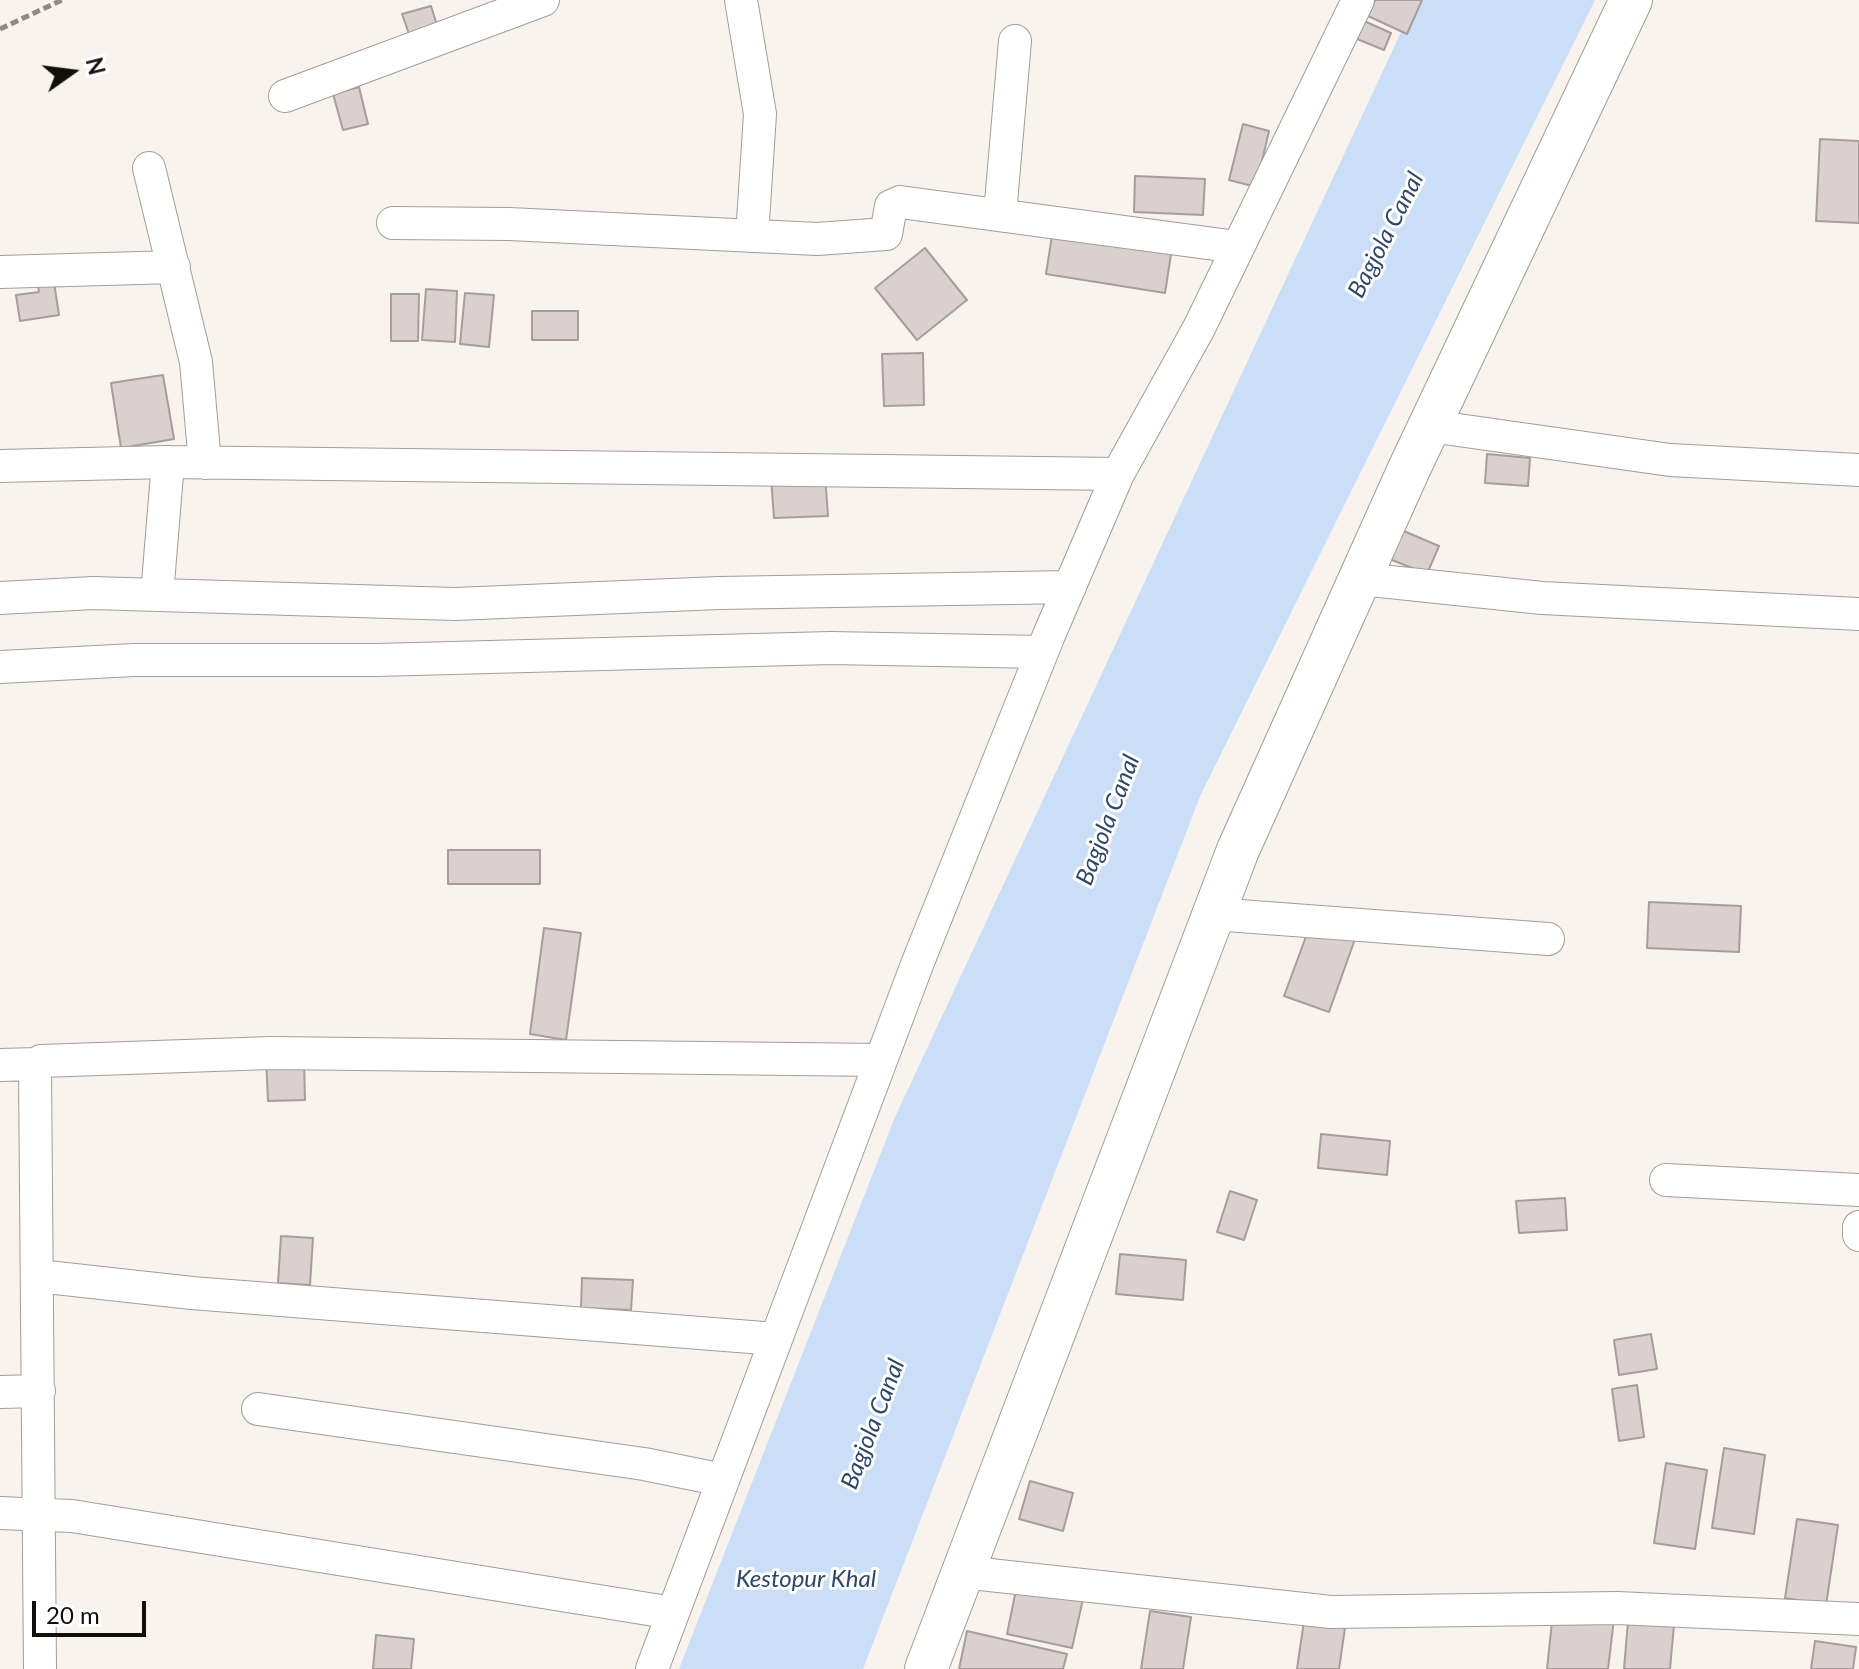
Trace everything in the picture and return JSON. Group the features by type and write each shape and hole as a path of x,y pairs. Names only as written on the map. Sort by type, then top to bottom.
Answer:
{"street":[{"path":"285,96 504,7 543,0"},
{"path":"741,0 760,114 752,236"},
{"path":"652,1669 881,1060 1041,652 1118,474 1199,328 1358,0"},
{"path":"926,1669 1213,914 1430,426 1631,0"},
{"path":"1000,214 1015,41"},
{"path":"149,168 196,362 205,463"},
{"path":"393,223 817,239 881,236 889,230 894,202 1237,247"},
{"path":"0,272 174,267"},
{"path":"1430,426 1670,460 1859,470"},
{"path":"0,466 168,462 1118,474"},
{"path":"157,595 168,462"},
{"path":"1361,579 1542,598 1859,614"},
{"path":"0,598 62,593 455,604 719,593 1070,587"},
{"path":"0,667 134,660 376,660 831,648 1041,652"},
{"path":"1213,914 1548,939"},
{"path":"0,1065 92,1058 271,1053 881,1060"},
{"path":"37,1064 40,1669"},
{"path":"1666,1180 1859,1190"},
{"path":"1859,1227 1859,1235"},
{"path":"38,1276 192,1293 776,1339"},
{"path":"0,1392 39,1391"},
{"path":"258,1409 644,1464 723,1480"},
{"path":"0,1513 39,1513 673,1613"},
{"path":"962,1572 1087,1588 1331,1612 1617,1608 1859,1619"}],"path":[{"path":"0,29 62,0"}],"water":[{"name":"Kestopur Khal","path":"1416,0 1595,0 1201,794 863,1669 679,1669 895,1117"}],"building":[{"path":"1375,0 1422,0 1407,34 1368,16"},
{"path":"431,6 437,25 409,34 402,14"},
{"path":"1364,21 1391,33 1384,50 1357,39"},
{"path":"359,87 368,124 343,130 333,94"},
{"path":"1243,124 1269,131 1256,187 1229,180"},
{"path":"1820,139 1859,141 1859,223 1816,221"},
{"path":"1135,176 1205,179 1203,215 1134,212"},
{"path":"1053,229 1172,248 1165,293 1046,274"},
{"path":"925,248 967,300 917,340 875,288"},
{"path":"52,269 59,315 20,321 16,295 39,292 36,272"},
{"path":"426,289 457,291 455,342 422,340"},
{"path":"465,293 494,295 489,347 460,344"},
{"path":"391,294 419,294 418,341 391,341"},
{"path":"532,311 578,311 578,340 532,340"},
{"path":"923,353 924,405 884,406 882,354"},
{"path":"163,375 174,439 121,448 111,383"},
{"path":"1487,454 1530,458 1528,486 1485,483"},
{"path":"825,475 828,516 774,518 771,478"},
{"path":"1399,529 1439,546 1427,574 1387,558"},
{"path":"448,850 540,850 540,884 448,884"},
{"path":"1649,902 1741,906 1739,952 1647,948"},
{"path":"1311,923 1355,939 1329,1012 1284,996"},
{"path":"544,928 581,933 566,1040 530,1034"},
{"path":"266,1057 304,1057 305,1100 268,1101"},
{"path":"1321,1134 1390,1141 1387,1175 1318,1168"},
{"path":"1230,1191 1257,1200 1244,1240 1217,1232"},
{"path":"1565,1198 1567,1230 1519,1233 1516,1201"},
{"path":"281,1236 313,1238 310,1285 278,1283"},
{"path":"1120,1254 1186,1260 1183,1300 1116,1294"},
{"path":"582,1278 633,1280 631,1310 581,1308"},
{"path":"1651,1334 1657,1369 1619,1375 1614,1340"},
{"path":"1637,1385 1644,1437 1619,1441 1612,1389"},
{"path":"1724,1448 1765,1455 1754,1534 1712,1528"},
{"path":"1666,1463 1707,1470 1695,1549 1654,1543"},
{"path":"1030,1481 1073,1493 1063,1531 1019,1519"},
{"path":"1797,1519 1838,1525 1826,1605 1785,1598"},
{"path":"1017,1585 1083,1599 1072,1648 1007,1634"},
{"path":"1150,1611 1191,1617 1183,1669 1141,1669"},
{"path":"1553,1612 1614,1619 1608,1669 1547,1669"},
{"path":"1304,1621 1345,1628 1339,1669 1297,1669"},
{"path":"1628,1621 1674,1625 1670,1669 1624,1669"},
{"path":"967,1631 1067,1654 1063,1669 959,1669"},
{"path":"376,1635 414,1639 411,1669 373,1669"},
{"path":"1815,1641 1856,1647 1853,1669 1811,1669"}],"water label":[{"name":"Bagjola Canal","path":"1386,235"},
{"name":"Bagjola Canal","path":"1108,820"},
{"name":"Bagjola Canal","path":"873,1424"}]}
